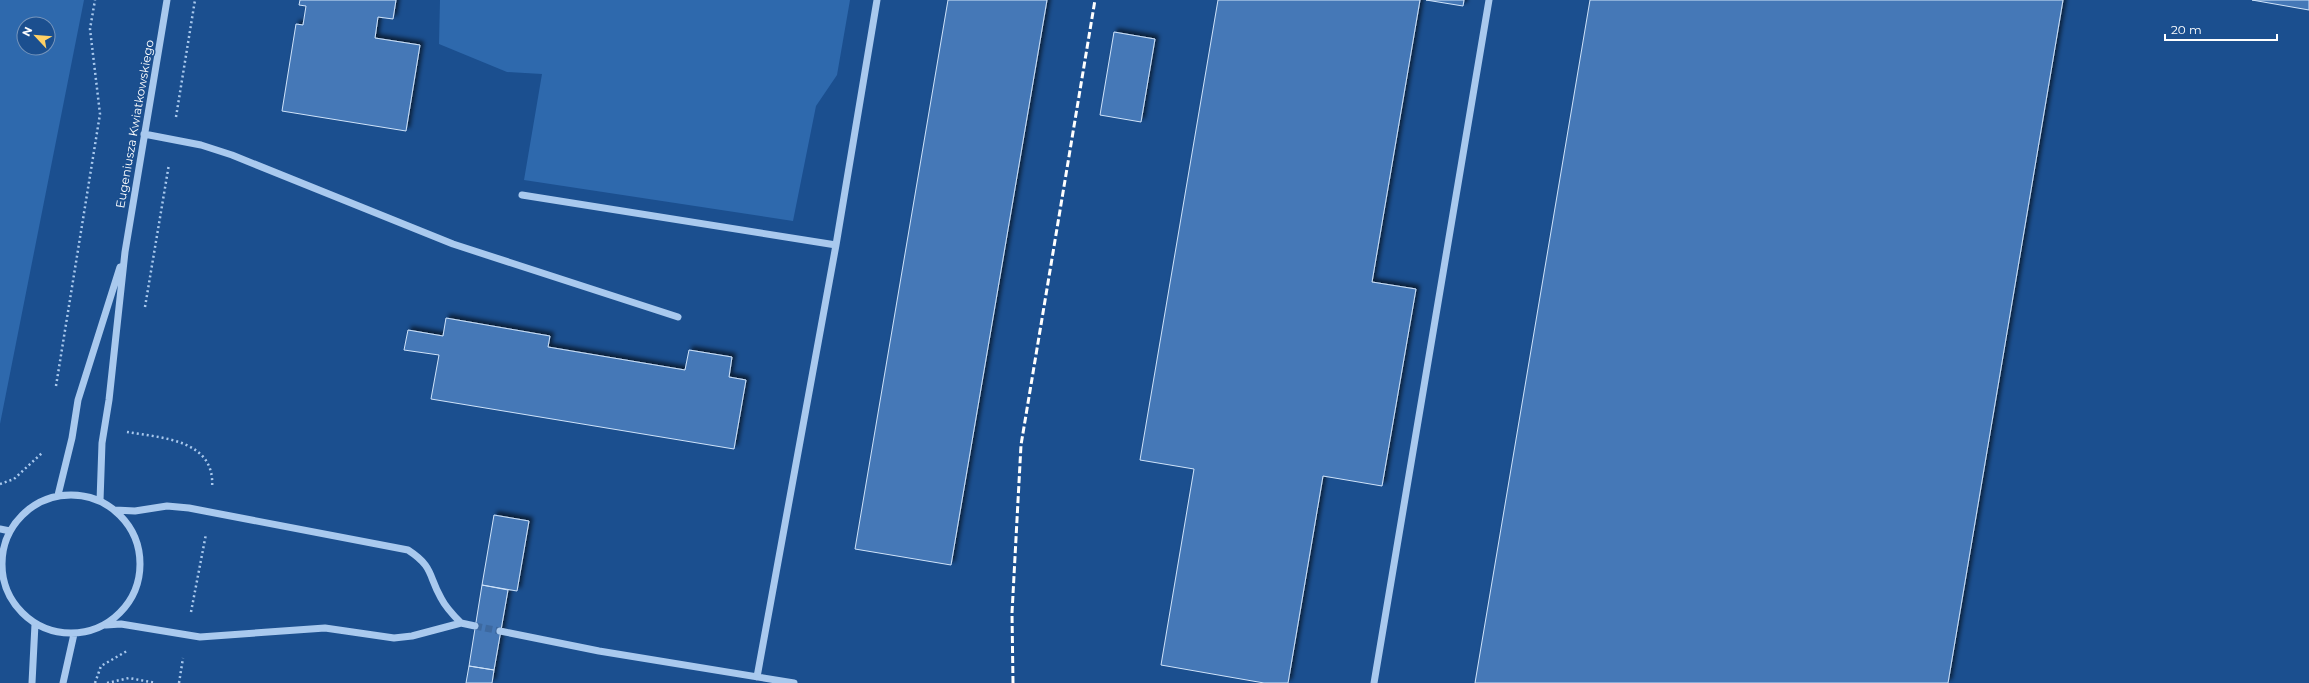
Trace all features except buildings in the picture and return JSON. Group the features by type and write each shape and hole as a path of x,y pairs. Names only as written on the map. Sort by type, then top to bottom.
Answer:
{"street":[{"name":"Eugeniusza Kwiatkowskiego","path":"100,501 102,443 109,400 125,252 168,0"},
{"path":"757,677 836,245 877,0"},
{"path":"1374,683 1488,0"},
{"path":"144,134 173,139 232,155 453,244 678,317"},
{"path":"522,195 836,245"},
{"name":"Eugeniusza Kwiatkowskiego","path":"58,495 72,438 78,400 125,252"},
{"path":"58,495 79,495 100,501 113,509 132,530 139,549 140,570 135,591 124,609 109,623 92,631 74,634 54,632 35,624 18,611 7,592 1,571 2,550 10,531 22,514 38,502 58,495"},
{"path":"113,509 135,511 167,506 189,508 408,550 422,559 430,570 440,597 448,610 460,623"},
{"path":"0,529 10,531"},
{"path":"102,626 121,624 200,637 325,628 394,638 412,636 460,623 475,626"},
{"path":"32,683 35,624"},
{"path":"500,631 599,651 794,683"},
{"path":"63,683 74,634"}],"path":[{"path":"55,392 100,114 90,29 95,0"},
{"path":"145,310 195,0"},
{"path":"129,425 129,432"},
{"path":"0,484 14,479 29,467 43,453 44,446"},
{"path":"95,683 101,666 126,651 133,651"},
{"path":"176,656 183,656 179,683"},
{"path":"107,683 129,678 156,683"}],"shaded area":[{"path":"0,0 84,0 0,424"},
{"path":"440,0 850,0 837,75 816,106 793,221 524,180 542,74 507,72 439,44"}],"tunnel":[{"path":"475,626 500,631"}],"railway":[{"path":"1013,683 1012,613 1021,445 1095,0"}]}
